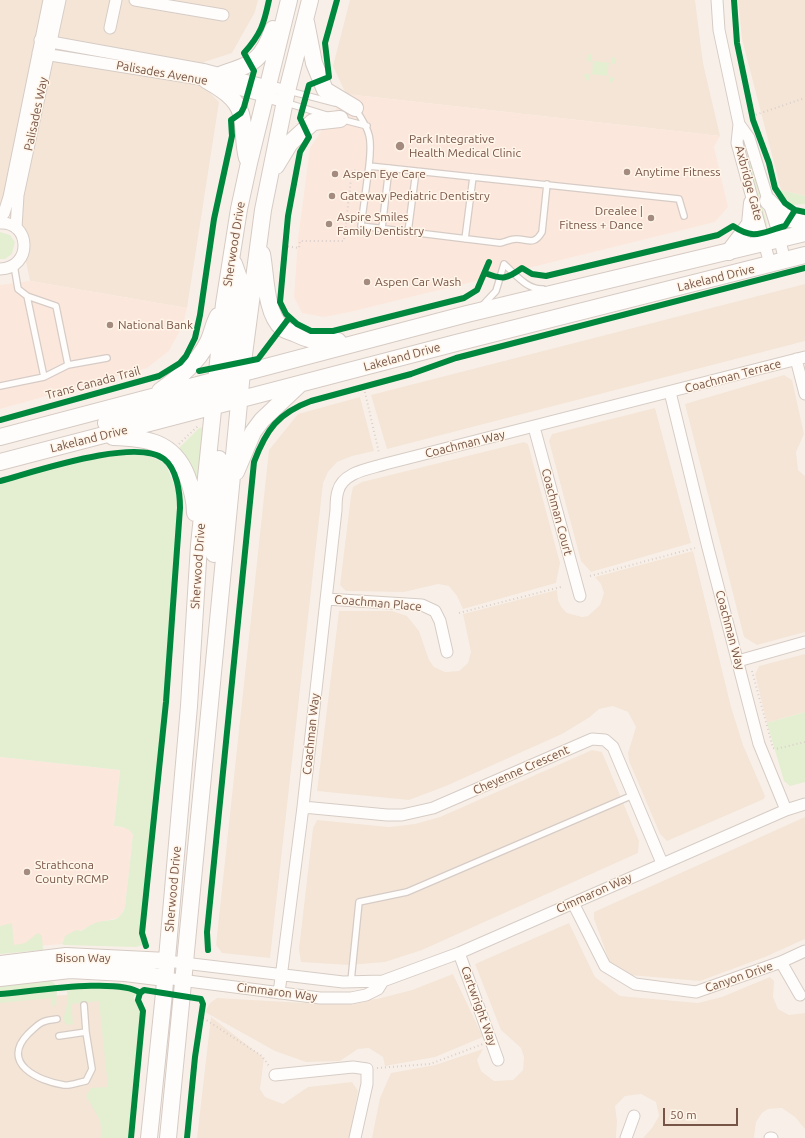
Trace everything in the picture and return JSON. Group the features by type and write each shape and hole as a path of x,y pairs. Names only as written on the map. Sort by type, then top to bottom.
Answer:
{"main road":[{"name":"Sherwood Drive","path":"149,1138 167,961 193,657 199,546 226,389 259,236 286,97 310,0"},
{"name":"Sherwood Drive","path":"168,1138 230,486 224,304 249,164 289,2"},
{"path":"222,74 250,65 256,59 266,48 279,11 289,2"},
{"path":"305,18 314,63 325,90 355,108"},
{"path":"206,80 224,90 241,113 244,146 249,164"},
{"path":"270,178 290,144 312,122 340,119"},
{"path":"729,252 750,224 760,202 783,216 805,224"},
{"name":"Lakeland Drive","path":"0,462 81,440 376,338 570,288 805,233"},
{"path":"259,236 267,296 275,318 282,328 302,337 323,343 376,338"},
{"name":"Lakeland Drive","path":"0,437 154,396 299,384 805,255"},
{"path":"219,607 214,562 217,475 239,278 232,257"},
{"path":"154,396 181,376 194,363 208,341 213,326 224,304"},
{"path":"230,486 253,432 262,420 299,384"},
{"path":"28,454 60,437 226,389"},
{"path":"81,440 102,438 136,438 158,443 171,452 181,463 193,492 199,546"},
{"name":"Bison Way","path":"0,964 66,956 167,961"},
{"name":"Bison Way","path":"0,978 70,970 125,973 165,978"}],"street":[{"name":"Palisades Way","path":"46,41 49,0"},
{"name":"Palisades Way","path":"0,218 4,214 9,197 46,41 60,0"},
{"path":"110,28 116,0"},
{"path":"135,0 182,4 223,15"},
{"name":"Axbridge Gate","path":"717,0 718,30 739,124 737,143 760,202 777,262"},
{"name":"Palisades Avenue","path":"46,41 222,74 266,92"},
{"name":"Palisades Way","path":"16,228 18,195 43,53"},
{"name":"Palisades Avenue","path":"43,53 206,80 286,97"},
{"name":"Axbridge Gate","path":"739,124 749,138 760,202 777,262"},
{"path":"0,223 10,224 16,228 24,240 25,247 23,254 14,265 0,269"},
{"name":"Coachman Terrace","path":"670,392 800,358 805,394"},
{"name":"Coachman Way","path":"279,993 303,807 338,491 342,482 348,477 385,464 670,392 707,544 759,744 786,810"},
{"name":"Coachman Court","path":"534,427 580,596"},
{"name":"Coachman Place","path":"326,599 422,605 435,610 440,621 447,652"},
{"path":"738,661 805,642"},
{"name":"Cheyenne Crescent","path":"303,807 387,815 402,815 433,808 592,739 605,740 614,747 662,863"},
{"name":"Cimmaron Way","path":"167,961 343,982 383,981 459,953 662,863 786,810 805,804"},
{"name":"Canyon Drive","path":"573,903 605,966 635,984 696,992 781,962 805,951"},
{"name":"Cartwright Way","path":"459,953 498,1060"},
{"name":"Canyon Drive","path":"781,962 800,995"},
{"name":"Cimmaron Way","path":"165,978 320,998 351,998 366,995 378,989 383,981"},
{"path":"275,1075 353,1067 368,1069 367,1084 355,1138"},
{"path":"626,1138 634,1116"}],"lane":[{"path":"286,97 355,108 367,126 371,142 361,226 500,243 516,239 530,242 538,238 542,232 547,184"},
{"path":"286,97 340,119 367,126"},
{"path":"369,166 679,199 684,216"},
{"path":"382,228 389,168"},
{"path":"408,232 416,171"},
{"path":"465,239 473,177"},
{"path":"467,314 483,305 496,291 504,264 522,282 538,289 570,288"},
{"path":"14,265 18,289 27,296 56,306 68,365"},
{"path":"27,296 44,377"},
{"path":"0,386 44,377 68,365 108,358"},
{"path":"351,981 359,902 407,892 633,795"},
{"path":"57,1019 41,1021 24,1038 17,1050 18,1060 25,1070 42,1078 65,1085 86,1081 92,1069 86,1032 84,1005"},
{"path":"59,1036 86,1032"}],"path":[{"path":"750,109 752,118 805,98"},
{"path":"284,246 299,248 300,241 344,241 352,170 360,171"},
{"path":"258,359 274,337"},
{"path":"356,390 370,386"},
{"path":"364,388 379,453"},
{"path":"176,447 197,425"},
{"path":"590,576 695,548"},
{"path":"459,613 561,587"},
{"path":"752,671 773,748 776,749 805,742"},
{"path":"199,1023 201,1008"},
{"path":"200,1016 262,1056 275,1075"},
{"path":"368,1069 430,1064 492,1041"}],"shaded area":[{"path":"0,0 258,0 255,12 232,53 204,62 208,91 219,102 187,308 30,281 16,213 0,210"},
{"path":"350,0 695,0 703,63 720,136 346,94 333,66"},
{"path":"738,0 805,0 805,196 781,190 742,39"},
{"path":"346,94 720,136 714,147 728,207 715,222 350,312 324,317 302,313 294,297 298,239 310,148"},
{"path":"30,281 187,308 183,325 169,351 147,368 0,409 0,285"},
{"path":"805,284 805,341 387,449 371,395"},
{"path":"784,375 792,380 804,434 796,452 798,470 805,476 805,632 757,645 744,637 685,404"},
{"path":"360,397 374,451 352,456 337,462 328,472 323,483 270,958 222,953 216,945 269,450 298,414"},
{"path":"655,408 691,543 591,572 581,561 549,441 552,434"},
{"path":"524,442 528,444 560,563 556,583 463,609 457,596 449,586 438,584 404,592 346,591 340,585 353,487 362,482"},
{"path":"693,551 731,707 743,745 765,796 764,799 667,841 660,834 629,761 628,753 636,727 628,712 613,706 599,709 590,717 562,734 446,786 409,800 317,791 339,611 392,611 407,616 419,631 429,660 434,667 445,672 459,671 468,663 471,652 463,614 557,590 558,600 562,608 567,613 582,617 588,616 600,605 604,593 601,584 595,577"},
{"path":"805,654 805,712 767,723 755,674 759,666"},
{"path":"592,750 602,752 639,841 638,853 422,950 385,962 349,965 301,962 299,949 313,828 317,820 389,827 415,824 440,817"},
{"path":"0,757 120,770 114,826 131,830 133,835 125,907 120,917 93,924 63,940 62,944 0,949"},
{"path":"805,817 805,939 765,957 700,981 629,975 610,963 594,919 594,912"},
{"path":"569,923 595,977 620,996 698,1003 722,997 770,977 774,981 773,997 778,1009 789,1015 805,1013 805,1129 795,1117 782,1108 768,1109 762,1113 756,1122 754,1138 643,1138 652,1128 659,1116 656,1102 641,1094 625,1096 615,1106 617,1121 616,1138 372,1138 380,1098 391,1073 435,1065 483,1049 477,1060 481,1071 494,1081 513,1080 523,1070 524,1057 521,1048 501,1030 475,964"},
{"path":"453,974 483,1037 435,1057 385,1066 383,1057 369,1048 358,1049 340,1061 306,1062 275,1051 205,1012 210,1003 217,998 323,1004 377,999 412,990"},
{"path":"132,991 120,1138 0,1138 0,999"},
{"path":"211,1017 264,1058 260,1089 265,1097 283,1104 308,1087 352,1082 358,1091 349,1138 197,1138"}],"green space":[{"path":"589,54 592,54 592,61 611,63 612,57 615,58 616,64 609,63 607,76 590,74 592,74 593,62 586,60"},
{"path":"584,74 590,74 589,81 585,79"},
{"path":"609,76 615,78 611,83 609,83"},
{"path":"747,155 749,156 767,224 766,227 764,227"},
{"path":"781,190 805,196 805,204 792,205 779,191"},
{"path":"0,232 10,235 15,242 12,254 5,259 0,259"},
{"path":"205,427 198,480 178,451 179,448 199,428"},
{"path":"125,454 149,456 165,463 176,489 178,501 166,687 144,912 139,934 143,945 136,947 64,945 62,944 65,936 76,930 81,931 98,922 116,919 122,913 125,907 133,835 127,829 114,826 120,770 0,757 0,483 94,459"},
{"path":"805,712 805,782 790,786 784,781 767,723"},
{"path":"12,923 14,945 25,943 38,933 42,936 43,950 0,954 0,926"},
{"path":"46,980 53,982 56,986 0,993 0,984"},
{"path":"86,987 129,989 138,994 133,997 140,1008 140,1018 128,1138 102,1138 100,1120 86,1096 91,1088 108,1087 99,1001 71,1004 73,1024 67,1025 63,1020 68,1001 67,991 70,989"},
{"path":"54,990 57,991 56,1004 53,1008 51,998 0,1003 0,995"}],"cycle path":[{"name":"Trans Canada Trail","path":"0,420 159,376 180,363 186,356 195,338 200,315 214,219 232,136 231,120 241,113 244,107 254,71 244,53 261,28 269,0"},
{"path":"337,0 325,43 329,77 309,85 300,118 309,137 300,152 288,216 280,302 286,314 297,324 311,331 333,331 464,298 477,290 489,262"},
{"path":"734,0 737,43 753,120 769,163 775,188 785,203 795,210 805,212"},
{"path":"485,273 496,277 505,277 522,268 532,274 546,276 718,235 733,226 747,233 764,233 785,226 795,210"},
{"path":"208,950 207,932 254,462 263,441 275,424 290,411 311,401 411,374 456,358 805,268"},
{"path":"199,371 258,359 289,318"},
{"path":"0,481 84,458 131,452 150,453 164,459 175,475 180,508 166,702 142,933 146,946"},
{"path":"0,994 73,987 113,986 129,988 140,993 144,990 201,999 203,1004 195,1057 187,1138"},
{"path":"131,1138 143,1011 138,1000 140,993"}],"place":[{"name":"Park Integrative Health Medical Clinic","path":"400,146"},
{"name":"Anytime Fitness","path":"627,172"},
{"name":"Aspen Eye Care","path":"335,174"},
{"name":"Gateway Pediatric Dentistry","path":"332,196"},
{"name":"Drealee | Fitness + Dance","path":"651,218"},
{"name":"Aspire Smiles Family Dentistry","path":"329,224"},
{"name":"Aspen Car Wash","path":"367,282"},
{"name":"National Bank","path":"110,325"},
{"name":"Strathcona County RCMP","path":"27,872"}]}
